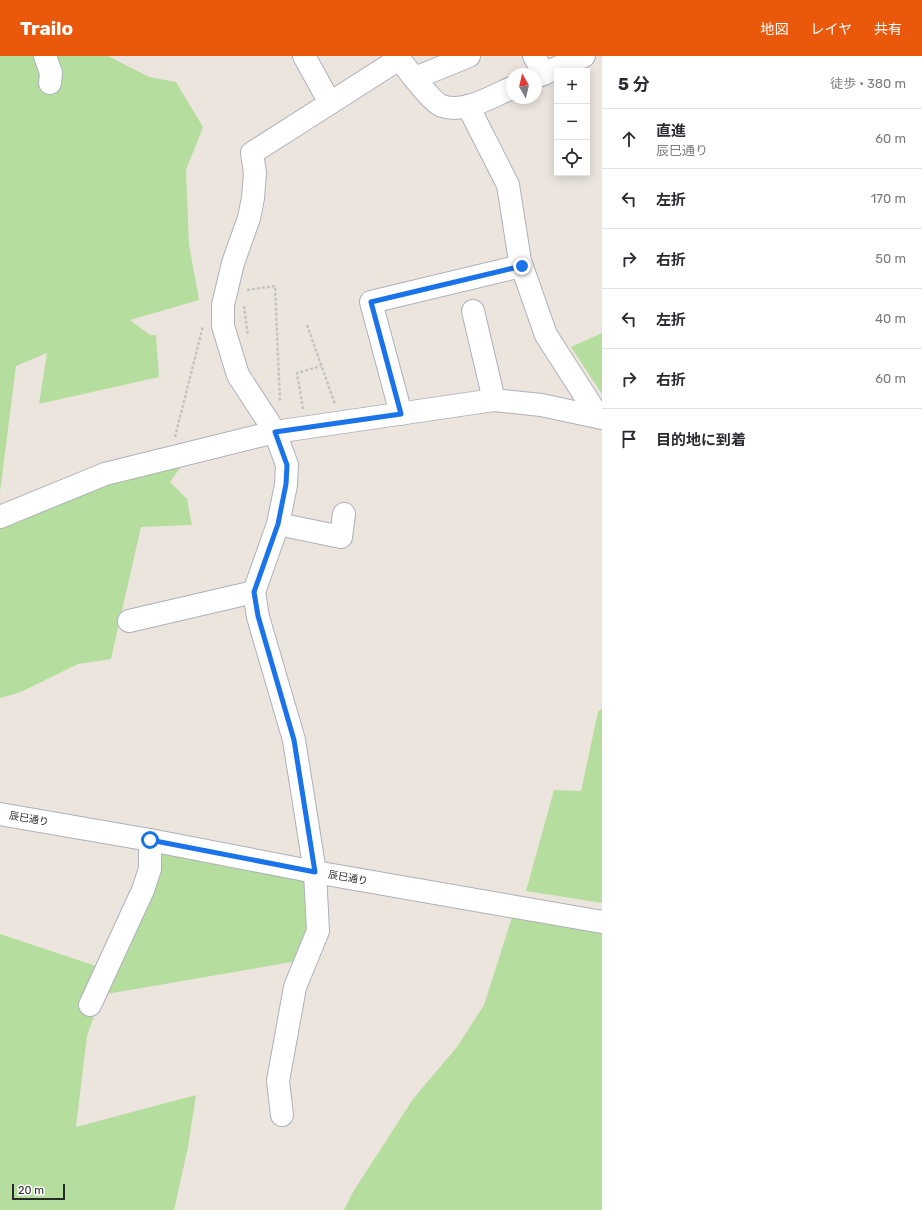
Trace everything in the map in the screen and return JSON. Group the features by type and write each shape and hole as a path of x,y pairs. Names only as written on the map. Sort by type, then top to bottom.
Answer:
{"street":[{"path":"45,56 51,73 50,83"},
{"path":"304,56 330,103"},
{"path":"415,78 469,56"},
{"path":"542,68 584,56"},
{"path":"282,1115 278,1081 295,987 318,932 315,872 294,740 258,616 254,592 278,524 287,476 285,458 279,432 238,375 223,326 223,305 233,263 250,211 255,174 252,153 398,57 432,98 442,106 455,108 468,106 506,90"},
{"path":"468,106 508,185 522,266 546,335 600,417"},
{"path":"401,414 371,302 522,266"},
{"path":"473,311 494,400"},
{"path":"0,517 104,474 279,432 307,429 341,421 401,414 494,400 541,405 600,417"},
{"path":"278,524 340,537 344,514"},
{"path":"129,621 254,592"},
{"name":"辰巳通り","path":"0,814 150,840 315,872 602,922"},
{"path":"90,1005 143,890 150,868 150,840"}],"path":[{"path":"242,291 275,286 279,432"},
{"path":"170,458 203,325"},
{"path":"307,325 341,421"},
{"path":"307,429 297,374 321,366"}],"green space":[{"path":"0,56 108,56 149,77 176,82 203,127 186,170 189,244 199,300 130,320 150,335 156,335 159,377 39,404 47,353 16,366 0,492"},
{"path":"602,333 602,394 571,347"},
{"path":"195,447 170,482 187,499 192,525 141,527 111,659 78,664 21,692 0,698 0,517"},
{"path":"602,708 602,903 526,891 554,790 581,791 598,712"},
{"path":"158,850 317,878 315,930 301,946 292,962 101,995 87,1036 76,1127 196,1095 188,1147 174,1210 0,1210 0,934 111,971"},
{"path":"514,911 602,931 602,1210 344,1210 353,1192 413,1099 457,1047 484,1005"}],"route":[{"path":"150,840 315,872 294,740 258,616 254,592 278,524 286,484 287,465 275,432 307,429 341,421 401,414 371,302 522,266"}]}
